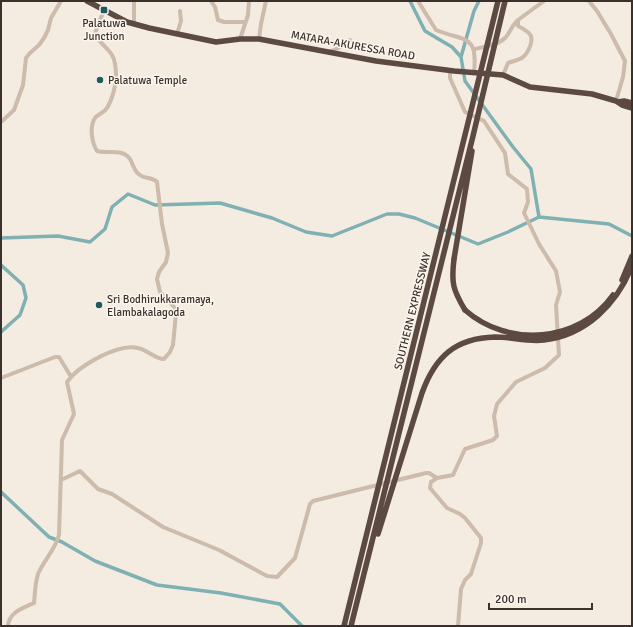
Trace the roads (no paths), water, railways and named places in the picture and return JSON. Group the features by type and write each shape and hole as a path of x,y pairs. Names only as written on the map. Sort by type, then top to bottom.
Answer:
{"highway":[{"name":"MATARA-AKURESSA ROAD","path":"87,1 134,24 216,42 259,39 376,61 452,71 503,75 530,87 592,94 617,101 622,105 632,108"},
{"name":"SOUTHERN EXPRESSWAY","path":"344,626 498,1"},
{"name":"SOUTHERN EXPRESSWAY","path":"351,626 504,1"},
{"name":"MATARA-AKURESSA ROAD","path":"617,101 624,100 632,103"},
{"path":"479,107 454,259 453,284 455,293 465,310 473,317 492,328 520,335 546,335 566,329 590,317 601,309 612,297 620,285 632,256"},
{"path":"356,608 387,502 422,393 432,369 452,349 472,340 495,337 531,341 545,340 560,336 584,326 597,318 615,299 632,266"}],"street":[{"path":"1,122 14,110 23,85 26,58 44,38 51,18 61,1"},
{"path":"134,1 134,24"},
{"path":"211,1 215,7 218,20 224,22 246,22"},
{"path":"240,40 248,15 249,1"},
{"path":"259,39 266,1"},
{"path":"418,1 436,30 467,40 472,44 475,49 472,73"},
{"path":"475,49 501,42 520,18 538,7 544,1"},
{"path":"589,1 611,34 625,61 624,73 617,101"},
{"path":"8,626 8,622 15,612 34,603 38,575 56,546 59,535 62,440 74,414 67,382 72,375 103,355 128,347 144,349 160,359 164,359 170,352 174,340 175,308 160,292 157,279 159,272 168,258 160,214 158,186 155,180 140,176 134,169 129,158 121,152 97,151 94,145 92,128 95,119 107,109 113,93 116,76 112,54 95,33 104,10"},
{"path":"177,34 181,21 180,11"},
{"path":"503,75 508,63 522,58 527,53 530,44 530,35 518,26 518,20"},
{"path":"329,52 345,45 350,40"},
{"path":"452,71 450,78 465,112 485,123 505,153 508,174 527,189 528,202 524,213 539,244 556,271 560,292 556,305 559,355 544,368 516,382 497,404 494,416 497,436 493,440 465,449 453,474 437,478 432,482 430,488 447,508 465,518 481,538 481,543 471,574 465,580 461,589 458,626"},
{"path":"1,378 54,357 59,357 70,375 72,375"},
{"path":"61,480 80,471 98,489 112,494 163,527 219,550 267,576 277,577 295,558 310,504 313,501 426,473 429,473 437,478"}],"waterway":[{"path":"410,1 425,31 452,47 461,57 465,81 513,147 531,169 539,217"},
{"path":"461,57 474,11 479,1"},
{"path":"1,238 58,236 90,242 105,229 112,207 128,194 155,205 220,203 272,218 306,232 332,236 387,214 399,214 415,218 478,244 539,217 609,224 632,236"},
{"path":"1,265 23,285 26,298 20,315 1,332"},
{"path":"1,492 49,537 62,542 95,561 157,585 221,593 280,604 302,626"}],"place":[{"name":"Palatuwa Junction","path":"104,10"},
{"name":"Palatuwa Temple","path":"100,80"},
{"name":"Sri Bodhirukkaramaya, Elambakalagoda","path":"99,305"}]}
